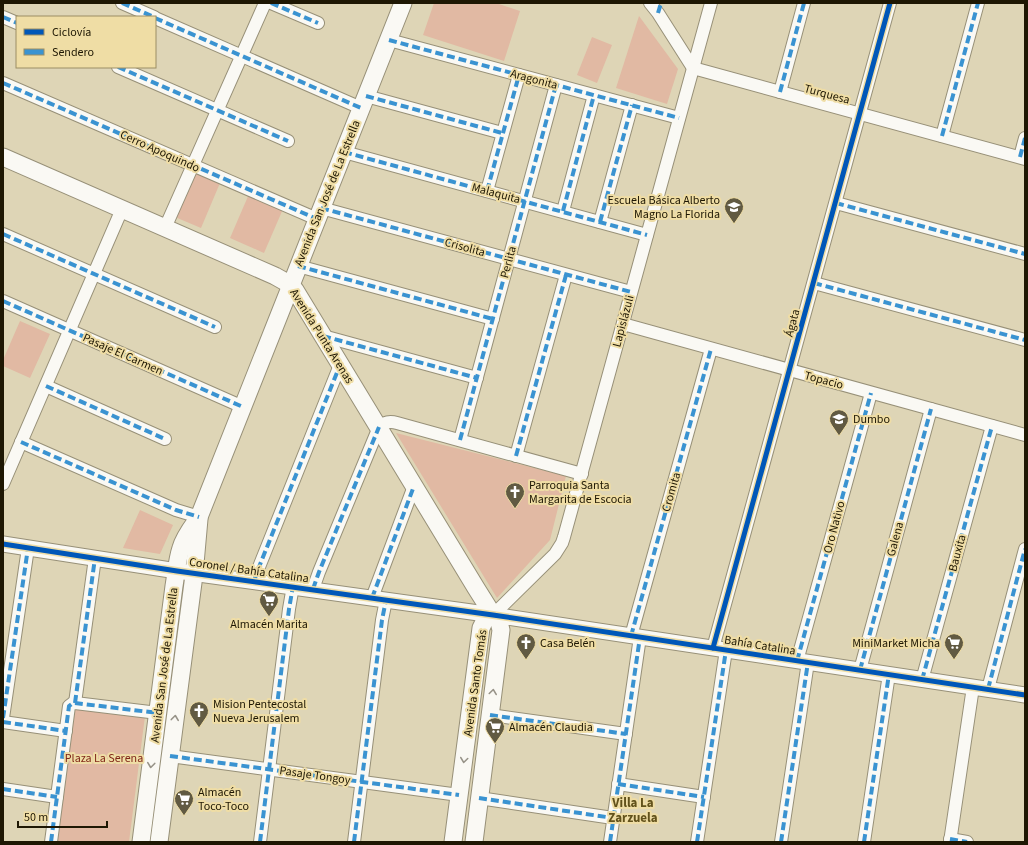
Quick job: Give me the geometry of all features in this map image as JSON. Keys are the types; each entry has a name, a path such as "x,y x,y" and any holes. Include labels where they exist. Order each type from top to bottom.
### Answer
{"main road":[{"name":"Avenida San José de La Estrella","path":"159,842 170,756 185,571 178,557 188,532 199,517 403,3"},
{"name":"Avenida Punta Arenas","path":"3,157 271,274 291,285 493,615"},
{"name":"Avenida San José de La Estrella","path":"141,842 158,713 185,571"},
{"name":"Avenida Santo Tomás","path":"453,842 481,628 485,620 493,615 499,622 501,630 474,842"}],"street":[{"path":"122,3 152,16"},
{"path":"165,228 264,3"},
{"path":"272,3 318,23"},
{"path":"650,3 660,8 693,68"},
{"name":"Lapislázuli","path":"493,615 550,560 559,548 564,537 711,3"},
{"path":"780,92 804,3"},
{"name":"Ágata","path":"697,842 704,797 720,649 790,370 890,3"},
{"path":"942,136 978,3"},
{"path":"3,17 16,23"},
{"path":"156,18 241,55 364,102 502,134"},
{"name":"Aragonita","path":"389,40 679,118"},
{"path":"120,68 288,141"},
{"name":"Turquesa","path":"693,68 1022,158"},
{"path":"487,191 518,74"},
{"name":"Cerro Apoquindo","path":"3,82 193,165 319,214"},
{"name":"Perlita","path":"460,440 556,85"},
{"path":"563,211 594,95"},
{"path":"600,222 632,105"},
{"path":"1022,158 1025,138"},
{"name":"Malaquita","path":"344,152 647,235"},
{"path":"836,203 1025,254"},
{"path":"3,484 122,209"},
{"name":"Crisolita","path":"319,214 509,259 631,292"},
{"path":"3,234 215,327"},
{"path":"298,266 493,319"},
{"path":"516,456 566,275"},
{"path":"814,283 1025,340"},
{"name":"Pasaje El Carmen","path":"3,301 243,406"},
{"name":"Topacio","path":"623,324 1025,435"},
{"path":"323,336 477,378"},
{"name":"Cromita","path":"610,842 626,734 636,636 711,349"},
{"path":"254,581 340,365"},
{"path":"46,386 165,439"},
{"name":"Oro Nativo","path":"781,842 803,661 871,392"},
{"name":"Galena","path":"860,670 931,409"},
{"path":"313,589 317,576 379,427 382,424 392,421 582,474"},
{"name":"Bauxita","path":"922,680 992,426"},
{"path":"21,442 176,510 199,517"},
{"path":"354,842 382,620 379,599 414,486"},
{"name":"Coronel / Bahía Catalina","path":"3,544 493,615"},
{"path":"3,718 28,548"},
{"path":"967,842 950,841 980,688 1025,549"},
{"path":"51,842 68,709 73,704 95,558"},
{"path":"260,842 293,586"},
{"name":"Bahía Catalina","path":"493,615 1025,695"},
{"path":"864,842 889,674"},
{"path":"73,704 158,713"},
{"path":"490,715 626,734"},
{"path":"3,722 66,731"},
{"name":"Pasaje Tongoy","path":"170,756 459,794"},
{"path":"618,784 704,797"},
{"path":"3,789 57,797"},
{"path":"479,798 613,818"}],"green space":[{"path":"434,3 496,3 520,11 504,61 423,35"},
{"path":"639,16 678,69 667,104 616,88"},
{"path":"592,37 612,45 597,83 577,75"},
{"path":"195,172 220,183 201,228 175,217"},
{"path":"249,194 283,209 264,253 230,238"},
{"path":"20,321 50,334 30,378 3,366 3,360"},
{"path":"396,433 566,476 550,540 497,598"},
{"path":"140,510 173,525 160,554 123,548"},
{"name":"Plaza La Serena","path":"77,709 145,716 129,842 57,842 74,712"}],"marked path":[{"path":"122,3 152,16"},
{"path":"271,3 318,23"},
{"path":"658,13 661,3"},
{"path":"780,92 804,3"},
{"path":"942,136 978,3"},
{"path":"3,17 16,23"},
{"path":"156,18 361,108"},
{"path":"389,40 679,118"},
{"path":"120,68 288,141"},
{"path":"487,191 519,75"},
{"path":"3,83 317,219"},
{"path":"460,440 556,85"},
{"path":"563,211 594,95"},
{"path":"366,96 502,133"},
{"path":"600,222 632,105"},
{"path":"1020,157 1025,138"},
{"path":"344,152 647,235"},
{"path":"836,203 1025,254"},
{"path":"321,208 631,292"},
{"path":"3,234 215,327"},
{"path":"298,266 493,319"},
{"path":"516,456 566,275"},
{"path":"814,283 1025,340"},
{"path":"3,301 243,407"},
{"path":"323,336 477,378"},
{"path":"631,636 711,349"},
{"path":"254,581 340,365"},
{"path":"46,386 165,439"},
{"path":"797,661 871,393"},
{"path":"860,670 931,409"},
{"path":"922,680 992,426"},
{"path":"313,589 379,427"},
{"path":"21,442 176,510 199,517"},
{"path":"372,598 414,486"},
{"path":"3,718 28,548"},
{"path":"988,689 1025,549"},
{"path":"75,703 95,558"},
{"path":"260,842 293,586"},
{"path":"354,842 382,620 386,600"},
{"path":"610,842 640,637"},
{"path":"697,842 726,650"},
{"path":"781,842 808,662"},
{"path":"864,842 889,674"},
{"path":"51,842 69,706 75,703 158,713"},
{"path":"490,715 626,734"},
{"path":"3,722 66,731"},
{"path":"170,756 459,795"},
{"path":"618,784 704,797"},
{"path":"3,789 57,797"},
{"path":"479,798 613,818"},
{"path":"950,839 967,842"}],"cycle path":[{"path":"713,648 890,3"},
{"path":"3,544 177,571 493,615 1025,695"}],"place":[{"name":"Escuela Básica Alberto Magno La Florida","path":"734,224"},
{"name":"Dumbo","path":"839,436"},
{"name":"Parroquia Santa Margarita de Escocia","path":"515,509"},
{"name":"Almacén Marita","path":"269,617"},
{"name":"Casa Belén","path":"526,660"},
{"name":"MiniMarket Micha","path":"954,660"},
{"name":"Mision Pentecostal Nueva Jerusalem","path":"199,728"},
{"name":"Almacén Claudia","path":"495,744"},
{"name":"Almacén Toco-Toco","path":"184,816"}],"district":[{"name":"Villa La Zarzuela","path":"633,810"}]}
